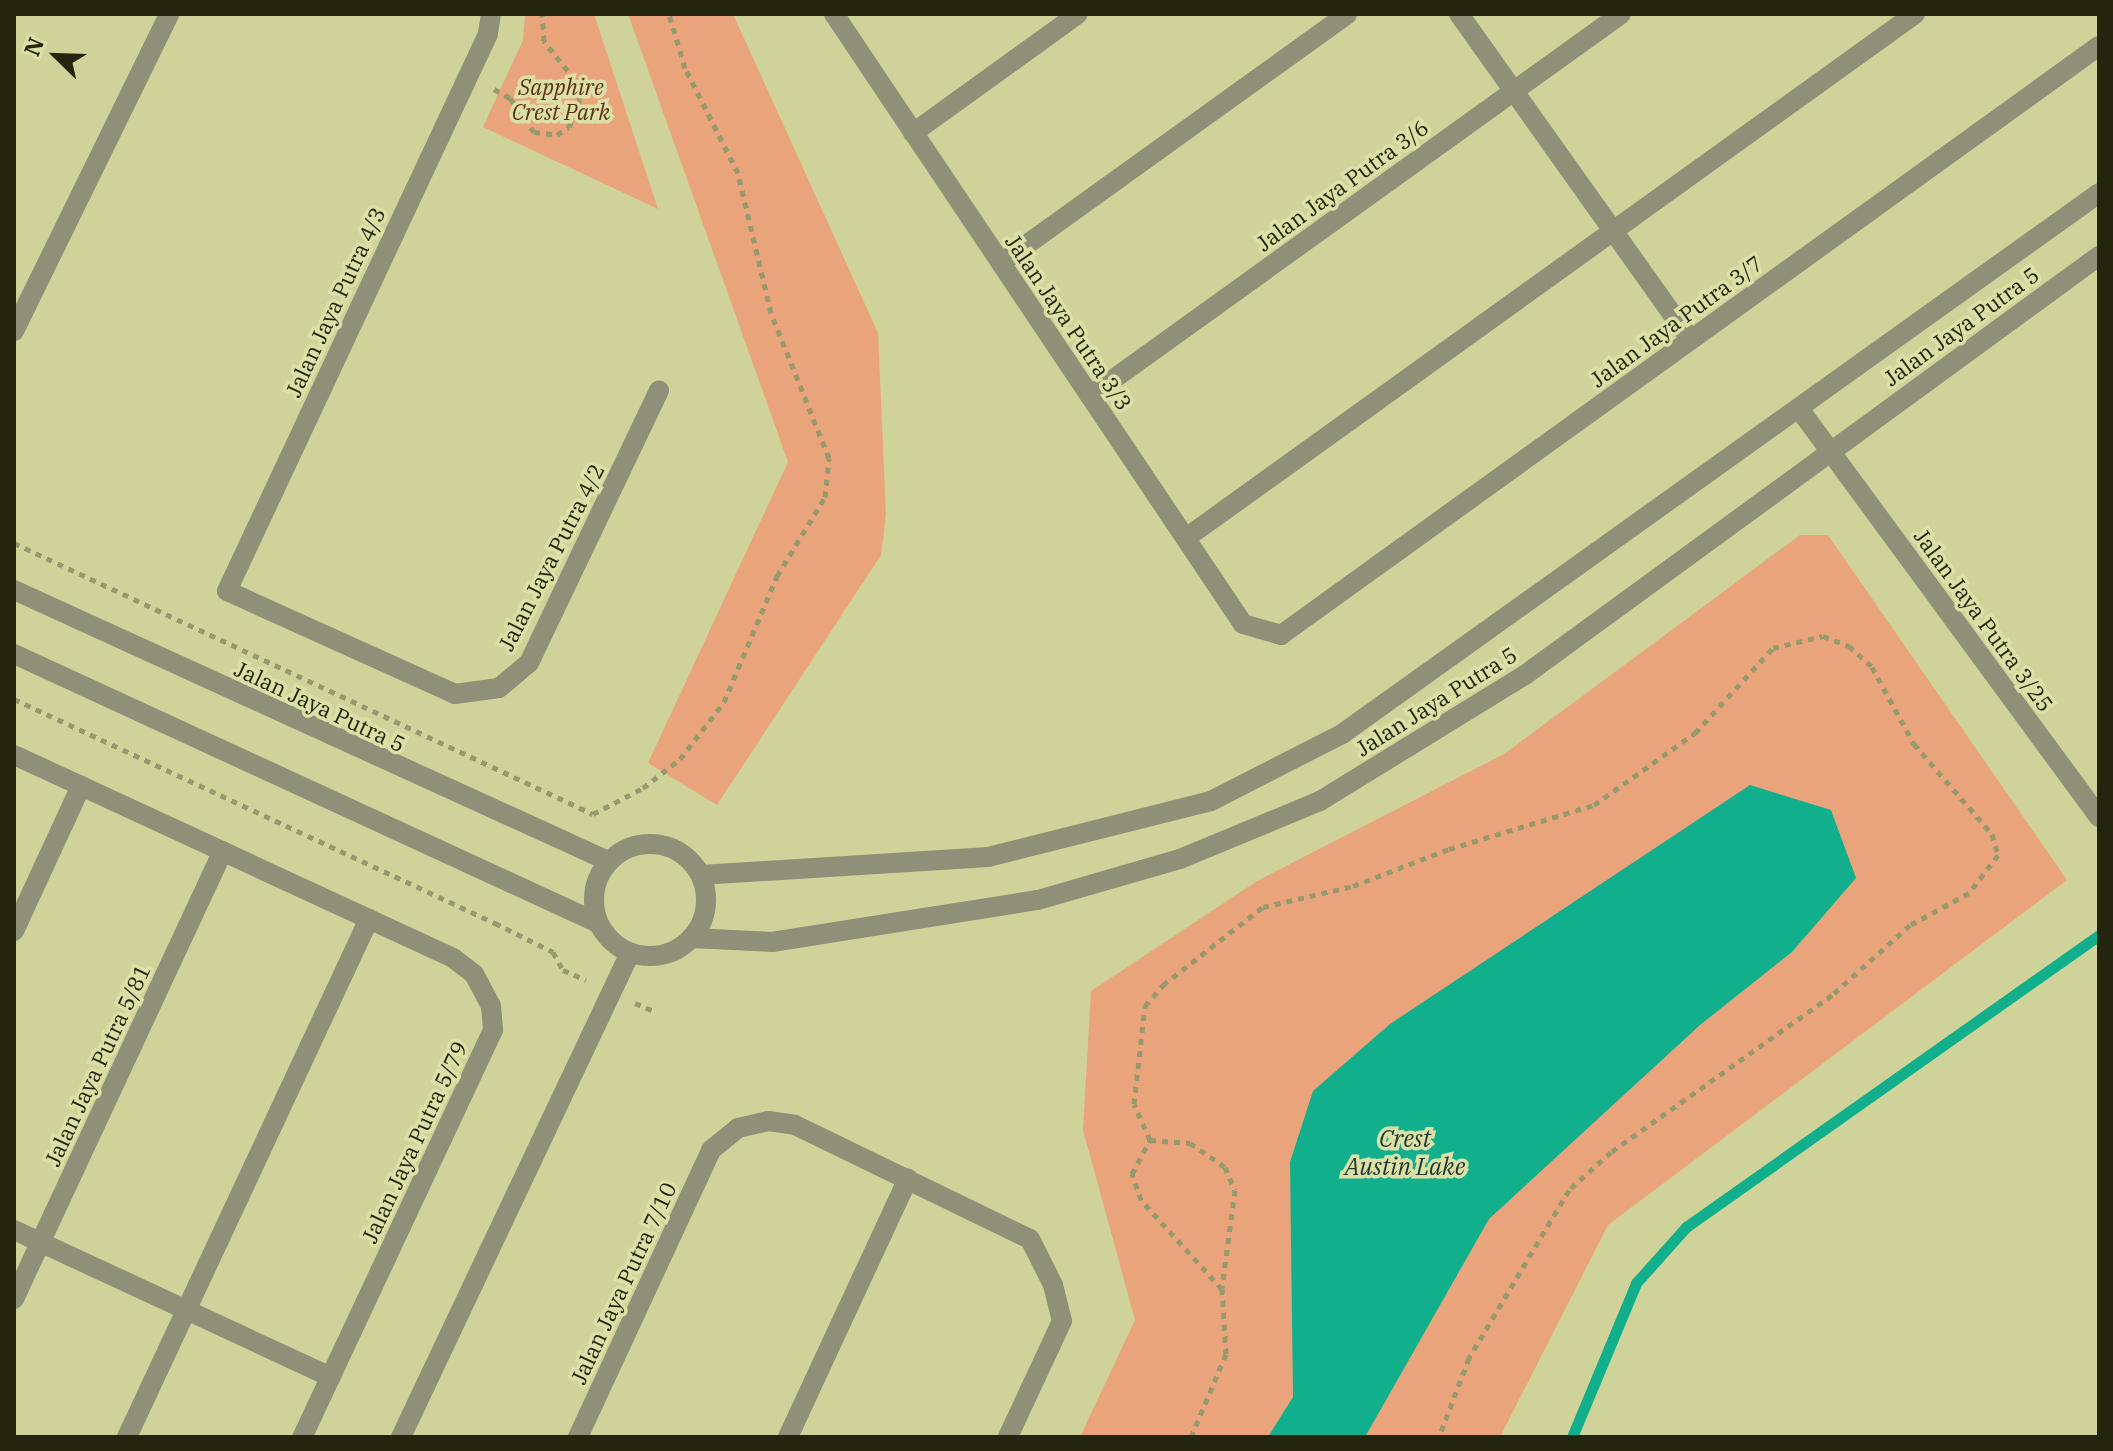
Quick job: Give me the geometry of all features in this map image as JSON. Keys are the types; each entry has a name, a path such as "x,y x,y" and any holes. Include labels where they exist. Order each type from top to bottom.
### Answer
{"street":[{"path":"14,331 169,14"},
{"name":"Jalan Jaya Putra 3/3","path":"834,14 1243,624 1281,635"},
{"path":"913,133 1078,14"},
{"path":"1001,263 1347,14"},
{"path":"1459,14 1690,339"},
{"name":"Jalan Jaya Putra 3/6","path":"1090,396 1621,14"},
{"path":"1186,538 1915,14"},
{"name":"Jalan Jaya Putra 4/3","path":"227,591 490,24"},
{"name":"Jalan Jaya Putra 3/7","path":"1281,635 2099,46"},
{"name":"Jalan Jaya Putra 5","path":"701,875 988,857 1211,801 1342,734 1800,410 2099,193"},
{"name":"Jalan Jaya Putra 5","path":"691,938 772,942 1038,900 1180,859 1320,801 1525,675 2099,256"},
{"name":"Jalan Jaya Putra 4/2","path":"227,591 455,694 499,688 529,663 659,390"},
{"name":"Jalan Jaya Putra 3/25","path":"1800,410 2099,817"},
{"name":"Jalan Jaya Putra 5","path":"14,590 608,861"},
{"path":"14,654 598,923"},
{"name":"Jalan Jaya Putra 5/79","path":"14,755 466,965 491,1006 493,1030 302,1437"},
{"path":"14,931 81,786"},
{"path":"647,843 678,852 701,875 706,897 703,919 691,938 663,954 630,953 611,942 598,923 593,902 596,880 608,861 647,843"},
{"name":"Jalan Jaya Putra 5/81","path":"14,1299 223,851"},
{"path":"127,1437 369,919"},
{"path":"401,1437 630,953"},
{"name":"Jalan Jaya Putra 7/10","path":"578,1437 711,1150 738,1128 768,1121 795,1125 908,1178"},
{"path":"788,1437 908,1178 1030,1239 1053,1285 1062,1321 1008,1437"},
{"path":"14,1230 330,1377"}],"path":[{"path":"467,77 510,98 534,132 557,135 569,127 580,100 575,80 544,41 542,14"},
{"path":"1150,1140 1134,1104 1145,1006 1163,985 1263,907 1353,886 1449,849 1594,805 1695,733 1773,648 1823,636 1849,646 1872,667 1914,744 1992,834 1998,855 1987,876 1969,893 1910,925 1832,995 1611,1152 1569,1190 1531,1262 1469,1358 1439,1437"},
{"path":"14,699 495,923 553,952 563,970 656,1012"},
{"path":"1150,1140 1190,1143 1225,1167 1235,1190 1222,1289 1226,1354 1191,1437"},
{"path":"1150,1140 1132,1174 1141,1200 1222,1289"}],"green space":[{"name":"Sapphire Crest Park","path":"525,14 594,14 658,209 483,127 523,40"},
{"path":"628,14 733,14 878,333 886,514 881,555 717,805 648,763 788,462"},
{"path":"1800,535 1828,535 2067,880 1608,1225 1500,1437 1080,1437 1135,1320 1083,1130 1091,991 1257,881 1504,754"}],"water":[{"name":"Crest Austin Lake","path":"1750,785 1831,810 1856,878 1792,952 1700,1025 1489,1219 1365,1437 1268,1437 1293,1397 1290,1162 1313,1091 1390,1024"}],"waterway":[{"path":"1572,1437 1636,1283 1686,1227 2099,935"}]}
